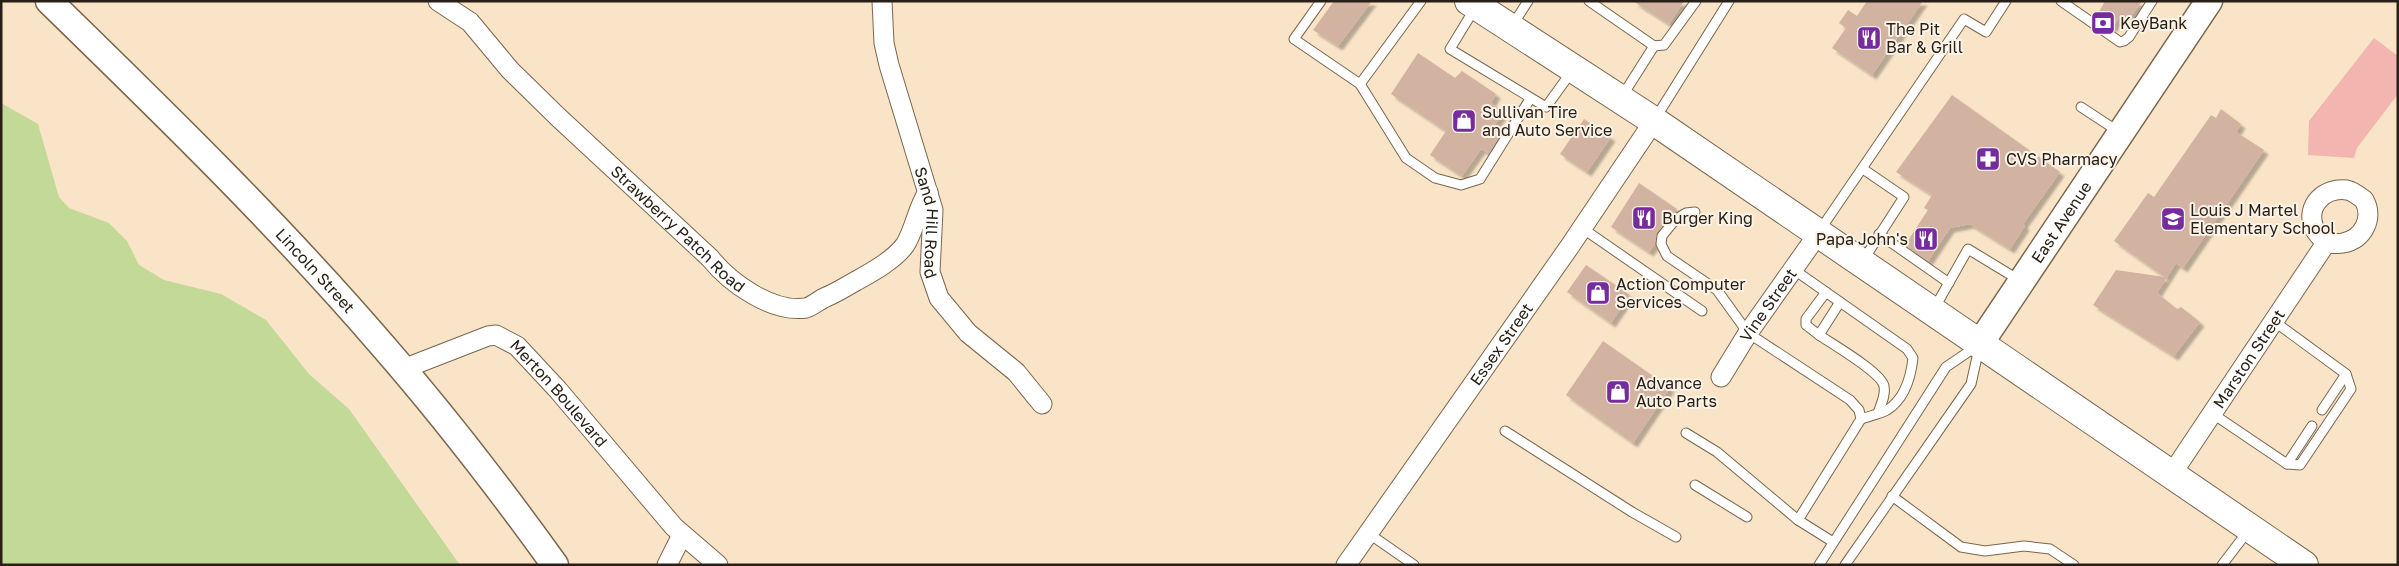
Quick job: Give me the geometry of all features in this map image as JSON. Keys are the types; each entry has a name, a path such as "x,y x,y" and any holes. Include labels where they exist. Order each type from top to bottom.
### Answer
{"highway":[{"path":"1475,3 1510,29 1654,121 2304,565"}],"main road":[{"name":"Lincoln Street","path":"49,1 257,208 402,369 526,525 555,565"},
{"name":"East Avenue","path":"1980,345 2210,1"}],"street":[{"name":"Strawberry Patch Road","path":"438,1 470,22 510,70 710,258 718,268 745,288 773,304 788,308 806,308 838,293 888,260 905,244 919,206 928,192"},
{"name":"Sand Hill Road","path":"882,1 884,43 889,65 928,192 933,216 930,272 939,298 968,333 1016,372 1042,404"},
{"name":"Essex Street","path":"1346,565 1582,228 1654,121"},
{"name":"Vine Street","path":"1721,377 1748,333 1818,234"},
{"name":"Marston Street","path":"2171,475 2326,243"},
{"name":"Merton Boulevard","path":"402,369 488,336 496,335 511,341 558,390 682,535 718,565"},
{"path":"667,565 682,535"}],"lane":[{"path":"1321,1 1294,39 1360,84 1406,158 1435,178 1461,186 1480,179 1530,99"},
{"path":"1360,84 1421,1"},
{"path":"1510,29 1528,1"},
{"path":"1589,1 1654,46 1664,45 1696,1"},
{"path":"1654,121 1729,1"},
{"path":"1818,234 1964,19 1986,32 2006,1"},
{"path":"2061,1 2120,42 2124,42 2129,37 2152,1"},
{"path":"1475,3 1450,49 1546,107 1573,70"},
{"path":"1620,100 1654,46"},
{"path":"2081,107 2122,133"},
{"path":"1861,263 1904,198 1863,169"},
{"path":"1695,212 1686,213 1675,220 1662,236 1661,244 1667,256 1717,290 1748,333 1850,400 1859,410 1861,419"},
{"path":"1582,228 1702,311"},
{"path":"1879,234 1949,283"},
{"path":"1932,312 1968,249 2022,282"},
{"path":"1793,269 1906,349 1912,358 1910,377 1902,393 1888,410 1861,419 1798,520"},
{"path":"1826,292 1806,319 1806,325 1873,372 1884,383 1885,393 1878,413"},
{"path":"1819,335 1840,302"},
{"path":"2213,414 2287,464 2300,465 2351,389 2346,374 2275,322"},
{"path":"1845,565 1971,384 1980,345"},
{"path":"1819,565 1946,367 1980,345"},
{"path":"2322,410 2346,374"},
{"path":"2287,464 2312,426"},
{"path":"1505,431 1632,512 1676,537"},
{"path":"1686,432 1717,452 1798,520 1833,542"},
{"path":"1695,485 1747,517"},
{"path":"1892,496 1961,547 1985,551 2024,546 2050,549 2074,565"},
{"path":"2222,565 2250,528"},
{"path":"1368,533 1414,565"}],"shaded area":[{"path":"2374,38 2398,56 2398,94 2357,148 2354,158 2308,155 2309,121"},
{"path":"1,103 38,124 59,197 69,208 109,223 127,241 139,265 164,280 221,294 266,320 309,374 349,409 460,565 1,565"}],"building":[{"path":"1334,1 1372,1 1338,46 1313,30"},
{"path":"1633,1 1684,1 1669,24"},
{"name":"The Pit Bar & Grill","path":"1867,1 1923,1 1872,75 1832,48 1846,28 1839,23 1848,10 1857,16"},
{"name":"KeyBank","path":"2105,1 2142,1 2130,18 2122,13 2112,28 2096,17"},
{"name":"Sullivan Tire and Auto Service","path":"1418,53 1455,78 1462,71 1496,94 1491,103 1504,112 1491,130 1499,136 1489,154 1481,149 1462,176 1430,155 1446,131 1391,94"},
{"path":"1952,95 2060,172 2023,224 2025,226 2010,249 1970,224 1950,228 1928,261 1905,245 1928,210 1924,208 1932,195 1896,172"},
{"name":"Louis J Martel Elementary School","path":"2221,109 2241,124 2236,132 2264,150 2183,268 2176,263 2157,293 2177,309 2181,307 2200,322 2174,356 2093,305 2116,270 2165,277 2114,241 2148,193 2154,197 2211,115 2216,118"},
{"path":"1584,119 1611,137 1587,172 1560,154"},
{"name":"Burger King","path":"1639,183 1677,209 1657,232 1655,244 1649,252 1611,227"},
{"name":"Action Computer Services","path":"1586,265 1630,295 1611,323 1567,292"},
{"name":"Advance Auto Parts","path":"1603,341 1670,388 1633,443 1566,395"}],"place":[{"name":"KeyBank","path":"2103,23"},
{"name":"The Pit Bar & Grill","path":"1869,38"},
{"name":"Sullivan Tire and Auto Service","path":"1464,121"},
{"name":"CVS Pharmacy","path":"1988,159"},
{"name":"Burger King","path":"1644,218"},
{"name":"Louis J Martel Elementary School","path":"2173,219"},
{"name":"Papa John's","path":"1926,239"},
{"name":"Action Computer Services","path":"1598,293"},
{"name":"Advance Auto Parts","path":"1618,392"}]}
